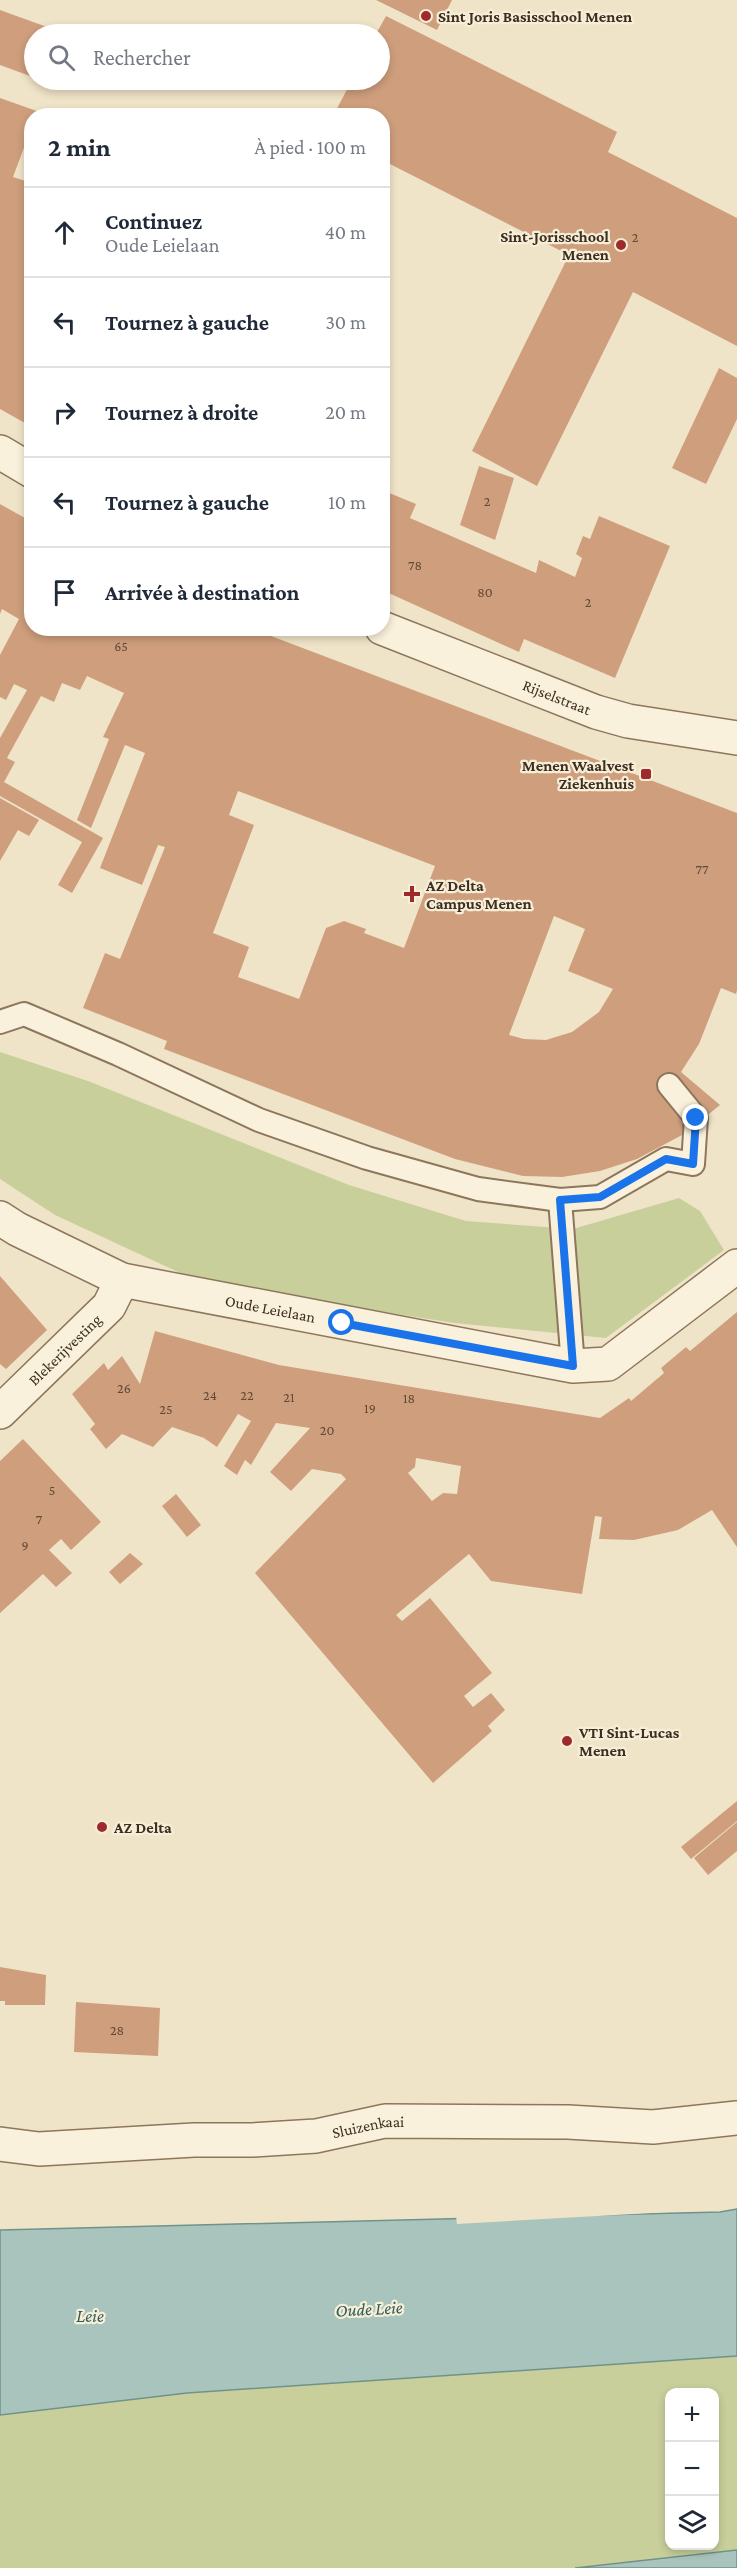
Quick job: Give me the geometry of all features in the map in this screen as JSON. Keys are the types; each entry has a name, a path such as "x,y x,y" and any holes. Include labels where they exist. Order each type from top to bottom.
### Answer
{"street":[{"path":"0,452 24,466"},
{"name":"Rijselstraat","path":"390,631 596,712 628,721 737,738"},
{"name":"Oude Leielaan","path":"0,1218 17,1229 122,1280 573,1366 608,1364 737,1266"},
{"name":"Blekerijvesting","path":"0,1412 109,1306 122,1280"},
{"name":"Sluizenkaai","path":"0,2144 39,2149 194,2140 252,2140 316,2136 385,2121 568,2122 653,2127 737,2118"}],"lane":[{"path":"0,1022 24,1014 118,1054 259,1120 367,1158 478,1189 560,1200 600,1197 666,1159 693,1164 696,1118 669,1085"},
{"path":"560,1200 573,1366"}],"green space":[{"path":"0,1052 88,1081 349,1185 466,1221 573,1229 679,1198 700,1211 724,1250 606,1338 454,1323 277,1295 191,1278 55,1215 0,1179"},
{"path":"737,2356 737,2550 575,2568 0,2568 0,2415 187,2393"}],"water":[{"name":"Leie","path":"737,2209 737,2356 187,2393 0,2415 0,2230 720,2212"},
{"path":"737,2550 737,2568 575,2568"}],"pier":[{"path":"705,2210 457,2224 456,2216"}],"building":[{"name":"Sint Joris Basisschool Menen","path":"376,0 452,0 437,30"},
{"path":"0,10 39,24 24,24 24,74 0,65"},
{"path":"386,16 617,132 608,152 737,218 737,346 633,292 537,486 472,451 569,255 390,164 390,108 337,108 347,90 390,90 390,24 382,24"},
{"path":"0,98 28,108 24,108 24,148 13,177 24,180 24,422 0,409"},
{"path":"719,368 737,378 737,419 706,484 672,468"},
{"path":"479,466 514,478 495,540 460,525"},
{"path":"390,493 416,504 410,518 536,573 539,560 575,577 582,558 576,554 583,536 590,539 599,516 670,546 615,678 524,639 519,652 390,594"},
{"name":"AZ Delta Campus Menen","path":"0,504 24,518 24,636 271,636 737,813 737,990 736,994 721,988 699,1044 681,1072 720,1105 684,1134 637,1159 600,1171 562,1177 523,1176 455,1159 164,1049 167,1041 83,1008 105,953 120,959 165,847 158,845 142,885 100,868 145,753 125,745 91,828 77,820 109,739 103,737 124,693 87,676 80,690 62,683 54,702 41,696 7,758 15,762 4,782 103,838 72,893 58,885 82,842 0,796 0,738 27,690 14,684 6,700 0,697 0,655 19,619 2,609 0,614","holes":["238,791 435,866 404,948 364,933 366,929 344,921 326,928 299,999 238,977 249,947 213,933 254,825 229,815","554,916 585,929 568,971 613,989 599,1012 572,1032 546,1040 524,1039 509,1035"]},
{"path":"0,798 39,820 29,836 18,830 0,861"},
{"path":"0,1276 47,1330 6,1369 0,1364"},
{"path":"737,1312 737,1547 712,1510 678,1530 634,1540 599,1539 602,1517 595,1516 582,1594 491,1581 469,1554 396,1615 402,1621 430,1598 492,1673 464,1696 473,1707 491,1693 505,1710 488,1726 492,1731 433,1783 255,1573 346,1479 341,1474 312,1469 291,1491 270,1472 310,1428 276,1423 251,1465 245,1460 237,1475 224,1466 251,1421 238,1414 217,1447 204,1438 172,1427 153,1447 122,1434 106,1449 90,1429 95,1424 72,1394 104,1363 108,1370 122,1356 140,1384 155,1331 279,1365 600,1418 629,1398 631,1401 664,1373 661,1368 686,1347 690,1351","holes":["416,1458 461,1466 457,1494 443,1493 432,1501 408,1473 415,1467"]},
{"path":"23,1439 101,1522 71,1550 61,1539 49,1550 72,1573 56,1587 43,1574 0,1613 0,1461"},
{"path":"176,1494 201,1525 187,1537 162,1506"},
{"path":"130,1553 143,1564 120,1584 109,1572"},
{"path":"737,1801 737,1821 691,1859 681,1847"},
{"path":"737,1822 737,1851 708,1875 694,1858"},
{"path":"0,1967 46,1975 45,2005 5,2005 5,2001 0,2001"},
{"path":"76,2002 160,2008 158,2056 74,2052"}],"place":[{"name":"Sint Joris Basisschool Menen","path":"426,16"},
{"name":"Sint-Jorisschool Menen","path":"621,245"},
{"name":"Menen Waalvest Ziekenhuis","path":"646,774"},
{"name":"AZ Delta Campus Menen","path":"412,894"},
{"name":"VTI Sint-Lucas Menen","path":"567,1741"},
{"name":"AZ Delta","path":"102,1827"}],"route":[{"path":"342,1323 573,1366 560,1200 600,1197 666,1159 693,1164 696,1118"}],"water label":[{"name":"Oude Leie","path":"369,2309"}]}
